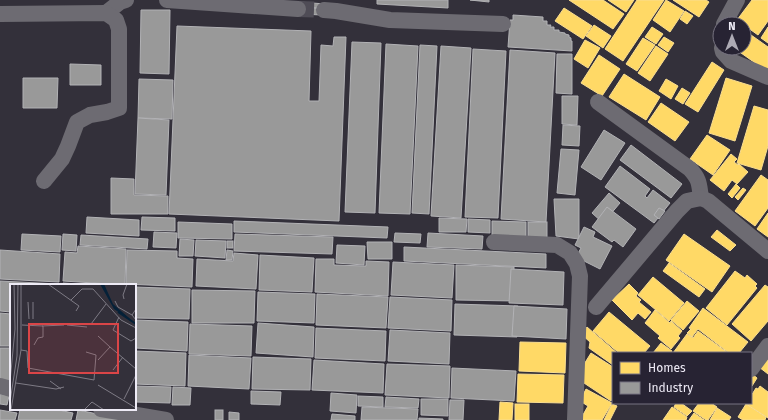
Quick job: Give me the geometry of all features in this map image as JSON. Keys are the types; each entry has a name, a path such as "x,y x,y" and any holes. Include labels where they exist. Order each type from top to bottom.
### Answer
{"street":[{"path":"106,13 120,2 126,0"},
{"path":"167,0 298,9"},
{"path":"728,16 737,0"},
{"path":"324,10 390,20 503,24"},
{"path":"0,14 106,13 116,20 119,29 119,108 90,115 77,122 62,159 44,181"},
{"path":"727,56 731,61 768,78"},
{"path":"598,102 690,169 697,176 701,198"},
{"path":"596,307 687,201 701,198 708,200 768,251"},
{"path":"494,242 557,245 570,252 577,264 580,276 575,420"},
{"path":"752,368 768,346"},
{"path":"0,386 10,389"},
{"path":"107,410 166,420"}],"building: Homes":[{"path":"569,0 603,0 624,14 613,29"},
{"path":"608,0 634,0 626,12"},
{"path":"637,0 664,0 623,61 605,49"},
{"path":"666,0 684,11 670,32 653,20"},
{"path":"673,0 706,0 709,2 699,17"},
{"path":"752,0 768,0 768,21 758,35 752,31 752,16 740,16"},
{"path":"564,8 592,26 583,39 555,21"},
{"path":"685,11 693,16 687,24 680,19"},
{"path":"594,25 611,36 603,48 586,36"},
{"path":"652,27 663,34 656,44 645,37"},
{"path":"768,27 768,43 761,38"},
{"path":"752,36 768,47 768,72 745,56 752,56"},
{"path":"664,37 674,43 668,52 658,45"},
{"path":"643,38 655,45 637,71 626,64"},
{"path":"585,40 600,48 588,68 574,59"},
{"path":"656,46 668,54 650,81 638,73"},
{"path":"599,55 620,69 602,96 581,83"},
{"path":"712,62 724,70 698,112 685,104"},
{"path":"624,74 660,97 646,120 609,97"},
{"path":"726,78 752,86 735,141 709,133"},
{"path":"666,79 678,86 671,99 659,91"},
{"path":"682,88 690,93 683,104 675,99"},
{"path":"661,103 689,122 675,141 648,122"},
{"path":"754,106 768,110 768,146 761,170 737,163"},
{"path":"707,135 730,150 713,175 690,159"},
{"path":"731,154 737,159 734,162 738,165 739,164 748,172 737,184 732,180 724,191 710,180"},
{"path":"761,175 768,180 768,208 755,226 735,211"},
{"path":"736,184 740,188 732,198 728,194"},
{"path":"743,188 746,190 738,200 735,197"},
{"path":"768,213 768,237 757,229"},
{"path":"717,230 736,245 730,251 711,237"},
{"path":"684,234 730,266 712,292 666,260"},
{"path":"669,263 705,289 699,297 663,271"},
{"path":"735,271 745,278 747,275 757,284 755,286 757,288 727,325 706,308"},
{"path":"653,277 684,303 669,321 638,295"},
{"path":"629,284 638,293 636,296 641,300 639,302 651,312 645,319 638,313 632,320 612,300"},
{"path":"765,285 768,287 768,321 751,341 732,324"},
{"path":"687,301 699,311 683,330 671,320"},
{"path":"703,308 748,342 740,352 728,352 698,329 692,337 687,333 691,329 689,328"},
{"path":"655,310 682,331 678,336 680,338 671,349 658,338 660,336 645,323"},
{"path":"609,312 650,346 645,352 618,352 593,331"},
{"path":"587,327 616,352 612,352 612,364 589,348 590,342 581,334"},
{"path":"698,331 727,352 674,352 687,334 693,338"},
{"path":"520,342 566,343 565,373 519,371"},
{"path":"661,343 672,351 672,352 654,352"},
{"path":"591,353 612,366 611,401 584,383 578,374"},
{"path":"768,354 768,374 759,367"},
{"path":"518,374 564,375 563,403 517,402"},
{"path":"752,374 757,378 752,386"},
{"path":"760,386 768,392 768,418 746,404 752,404 752,394 756,388 758,389"},
{"path":"586,389 612,403 602,420 580,420 588,406 580,401"},
{"path":"500,402 513,403 512,420 499,420"},
{"path":"515,404 529,404 529,420 515,420"},
{"path":"612,404 617,406 610,420 604,420"},
{"path":"676,404 682,404 692,411 687,416 674,407"},
{"path":"698,404 712,404 717,407 708,420 693,411"},
{"path":"746,404 766,417 765,420 743,420 738,417"},
{"path":"672,407 687,417 686,420 663,420"},
{"path":"717,408 731,417 729,420 710,420"},
{"path":"694,413 704,420 689,420"}],"building: Industry":[{"path":"377,0 448,0 448,8 377,4"},
{"path":"470,0 489,0 489,2"},
{"path":"300,2 325,4 324,8 300,7"},
{"path":"298,7 324,9 323,15 298,14"},
{"path":"141,10 170,10 169,74 140,73"},
{"path":"513,15 543,17 543,21 547,21 547,25 554,27 554,30 559,30 559,32 569,35 572,41 572,51 508,47 510,20 513,20"},
{"path":"177,26 311,31 309,101 319,101 321,45 333,46 334,37 346,37 339,221 169,214"},
{"path":"352,42 381,43 375,213 345,212"},
{"path":"386,44 418,46 410,214 379,213"},
{"path":"420,45 437,46 429,214 412,213"},
{"path":"441,46 471,48 461,218 431,216"},
{"path":"473,49 506,51 498,218 465,217"},
{"path":"510,50 555,53 546,222 501,219"},
{"path":"557,54 572,54 572,94 556,93"},
{"path":"70,64 101,65 101,85 70,85"},
{"path":"23,78 58,78 57,108 23,108"},
{"path":"139,79 173,80 172,119 138,118"},
{"path":"562,96 578,96 577,125 562,124"},
{"path":"138,118 169,120 166,195 135,194"},
{"path":"563,125 580,126 579,146 562,145"},
{"path":"604,130 625,143 601,180 581,167"},
{"path":"631,145 682,184 671,198 620,160"},
{"path":"561,149 579,150 575,195 557,193"},
{"path":"620,166 650,189 645,196 647,198 653,190 670,203 654,223 605,187"},
{"path":"111,178 134,179 134,195 168,196 168,214 111,214"},
{"path":"609,193 620,203 603,223 592,213"},
{"path":"554,199 579,199 579,239 556,236"},
{"path":"607,207 636,229 623,247 614,240 612,242 592,227"},
{"path":"659,208 665,211 659,219 654,215"},
{"path":"87,217 139,220 139,236 86,233"},
{"path":"142,217 175,218 175,231 141,230"},
{"path":"439,218 467,219 466,232 439,232"},
{"path":"468,219 490,220 490,233 468,232"},
{"path":"234,221 388,227 387,238 234,232"},
{"path":"492,221 526,222 526,237 492,236"},
{"path":"178,222 232,224 232,239 178,238"},
{"path":"528,222 547,222 547,239 528,239"},
{"path":"584,227 595,232 593,237 612,246 600,269 576,257 581,248 575,245"},
{"path":"154,232 177,233 176,248 153,247"},
{"path":"395,233 421,234 420,243 394,242"},
{"path":"428,233 483,236 482,249 427,247"},
{"path":"22,234 61,236 60,252 21,250"},
{"path":"63,234 77,235 76,251 62,250"},
{"path":"235,234 333,237 332,254 234,251"},
{"path":"81,235 148,239 147,249 80,245"},
{"path":"180,239 194,240 193,256 179,256"},
{"path":"196,240 226,241 225,258 195,256"},
{"path":"227,241 233,241 233,248 227,248"},
{"path":"367,242 392,242 392,259 368,259"},
{"path":"337,245 365,246 364,265 336,263"},
{"path":"78,246 126,249 125,284 63,281 65,252 77,253"},
{"path":"404,247 546,254 546,268 404,261"},
{"path":"0,250 60,254 59,282 0,279"},
{"path":"127,250 177,251 177,258 193,259 192,287 126,284"},
{"path":"227,250 233,251 232,260 226,260"},
{"path":"234,253 258,255 256,289 196,286 197,259 233,261"},
{"path":"260,255 314,258 312,292 259,290"},
{"path":"316,259 334,259 334,265 366,266 366,261 389,262 388,296 315,292"},
{"path":"393,262 454,265 452,298 391,295"},
{"path":"456,265 514,267 514,301 456,300"},
{"path":"511,269 564,272 563,305 509,303"},
{"path":"0,281 58,284 10,284 10,312 0,311"},
{"path":"136,287 190,289 189,319 136,318"},
{"path":"192,290 255,291 254,323 192,323"},
{"path":"258,292 315,294 314,323 257,321"},
{"path":"317,294 388,297 386,328 316,325"},
{"path":"390,297 452,300 451,331 388,328"},
{"path":"455,304 518,306 517,337 454,335"},
{"path":"514,306 567,309 566,339 512,336"},
{"path":"0,313 10,314 10,346 0,346"},
{"path":"136,320 188,322 187,351 136,348"},
{"path":"258,323 314,327 313,357 256,353"},
{"path":"190,324 252,326 251,356 189,354"},
{"path":"316,328 386,331 385,361 315,358"},
{"path":"390,330 450,333 449,364 388,361"},
{"path":"0,348 10,348 10,381 0,380"},
{"path":"136,351 186,353 185,386 136,384"},
{"path":"189,355 251,358 249,389 188,386"},
{"path":"253,357 311,359 310,390 252,389"},
{"path":"314,360 384,364 383,393 312,390"},
{"path":"387,364 450,366 449,398 385,395"},
{"path":"452,368 516,371 514,401 451,398"},
{"path":"136,386 171,387 170,403 136,402"},
{"path":"173,387 191,388 190,405 172,405"},
{"path":"251,391 281,392 280,405 251,404"},
{"path":"331,393 357,395 356,413 330,411"},
{"path":"0,394 9,396 7,405 0,404"},
{"path":"358,396 383,397 383,407 358,406"},
{"path":"386,397 419,399 418,408 385,407"},
{"path":"421,399 448,399 448,416 421,415"},
{"path":"450,400 464,400 463,420 449,420"},
{"path":"362,407 418,409 417,420 361,420"},
{"path":"0,410 17,413 15,420 0,420"},
{"path":"20,410 59,410 73,413 71,420 18,420"},
{"path":"78,410 127,420 76,420"},
{"path":"215,410 223,410 223,420 215,420"},
{"path":"229,412 239,413 239,420 229,420"},
{"path":"332,414 355,416 355,420 331,420"},
{"path":"419,418 443,419 443,420 419,420"}],"tunnel":[{"path":"298,9 324,10"}]}
